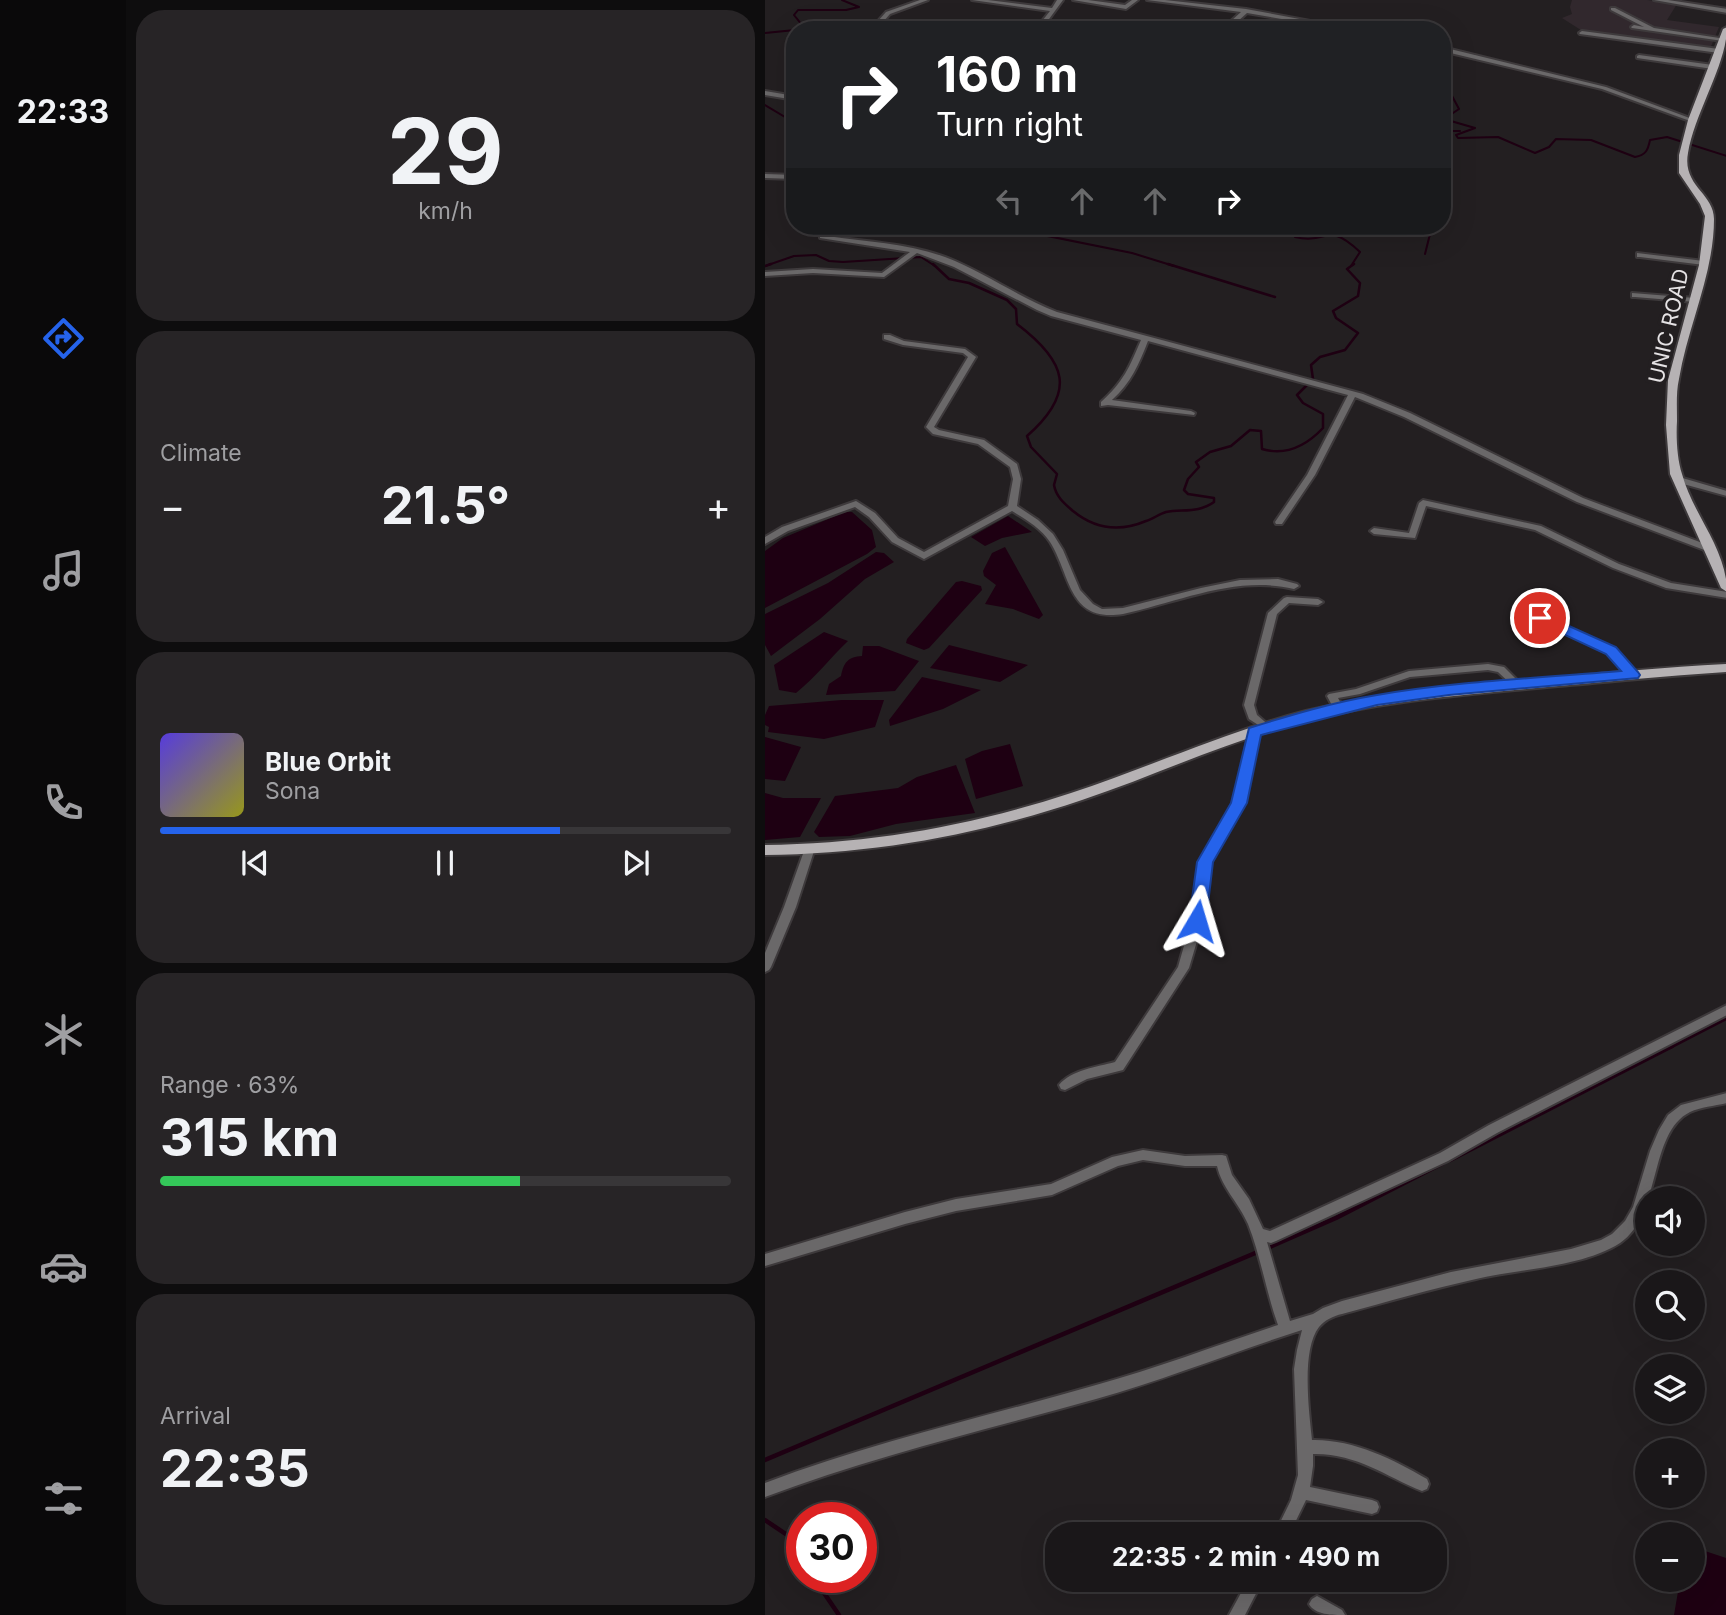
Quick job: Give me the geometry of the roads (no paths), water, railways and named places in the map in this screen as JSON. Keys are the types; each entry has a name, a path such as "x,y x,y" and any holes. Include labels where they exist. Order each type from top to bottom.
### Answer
{"main road":[{"path":"1692,120 1726,29"},
{"name":"UNIC ROAD","path":"1692,120 1683,155 1683,173 1711,216 1704,262 1673,380 1671,425 1679,480 1726,588"},
{"path":"765,850 809,851 907,842 970,828 1075,797 1260,729 1377,700 1449,690 1726,668"}],"street":[{"path":"880,21 887,13 925,0"},
{"path":"975,0 1054,10"},
{"path":"1046,21 1060,0"},
{"path":"1076,0 1126,7 1135,0"},
{"path":"1150,0 1304,21"},
{"path":"1657,0 1726,11"},
{"path":"1613,9 1643,19 1654,29"},
{"path":"1234,21 1246,11"},
{"path":"1634,27 1723,39"},
{"path":"1582,33 1719,51"},
{"path":"1451,51 1604,88 1692,120"},
{"path":"1639,57 1713,67"},
{"path":"765,93 786,96"},
{"path":"765,176 786,177"},
{"path":"824,235 822,237 914,252 956,265 1037,308 1353,394 1407,415 1580,500 1710,549"},
{"path":"765,274 813,271 884,275 914,252"},
{"path":"1640,254 1704,262"},
{"path":"1635,295 1695,300"},
{"path":"887,337 903,343 965,351 971,357 931,427 936,432 981,442 1014,466 1017,479 1012,507"},
{"path":"1145,339 1138,363 1128,382 1104,404 1191,413"},
{"path":"1279,522 1311,475 1353,394"},
{"path":"1679,480 1726,494"},
{"path":"1374,531 1412,536 1423,503 1538,528 1616,566 1669,586 1726,595"},
{"path":"765,541 785,529 856,504 872,515 895,540 924,556 1012,507"},
{"path":"1012,507 1048,533 1071,582 1098,611 1120,612 1256,582 1278,581 1294,586"},
{"path":"1065,1085 1084,1075 1119,1066 1183,968 1197,921 1205,862 1239,803 1260,729 1249,705 1273,613 1287,600 1318,602"},
{"path":"1540,618 1611,651 1633,675"},
{"path":"1339,709 1332,696 1409,674 1488,667 1501,669 1517,685"},
{"path":"765,967 809,851"},
{"path":"1259,1236 1271,1237 1376,1191 1726,1009"},
{"path":"767,1490 811,1472 1001,1416 1109,1388 1318,1319 1338,1309 1435,1282 1589,1249 1618,1238 1640,1204 1669,1122 1685,1110 1726,1098"},
{"path":"765,1260 918,1214 1052,1189 1116,1161 1143,1155 1185,1161 1222,1160 1228,1183 1243,1201 1259,1236 1267,1260 1275,1303 1286,1328"},
{"path":"1288,1522 1297,1506 1306,1467 1301,1381 1309,1330 1318,1319"},
{"path":"1304,1447 1322,1445 1364,1457 1385,1467 1397,1469 1422,1484"},
{"path":"1301,1492 1372,1507"},
{"path":"1237,1615 1249,1592"},
{"path":"1317,1604 1337,1615"}],"waterway":[{"path":"799,21 794,15 798,10 846,10 859,7 842,0"},
{"path":"765,33 786,31"},
{"path":"1451,94 1459,109 1451,114"},
{"path":"765,105 786,118"},
{"path":"1451,121 1475,128 1456,135 1458,138 1498,137 1535,153 1549,147 1556,139 1591,140 1635,157 1646,152 1650,140 1667,137 1727,156"},
{"path":"1451,131 1460,131"},
{"path":"1043,235 1132,253 1174,266"},
{"path":"1296,235 1295,237 1306,239 1327,235"},
{"path":"1327,235 1333,235"},
{"path":"1333,235 1349,242 1360,252 1351,266"},
{"path":"1425,254 1430,235"},
{"path":"771,264 765,266 794,256 816,255 829,261 843,262 921,257 935,266"},
{"path":"933,264 949,279 969,283 1007,300 1016,309 1017,324 1047,351 1060,378 1059,391 1054,405 1027,436 1031,447 1057,474 1055,489 1067,506 1090,522 1108,527 1127,527 1166,512 1203,508 1214,502 1214,498 1188,494 1184,490 1188,479 1199,467 1196,462 1210,452 1231,446 1250,430 1261,431 1262,449 1279,451 1303,444 1323,428 1323,414 1303,403 1297,395 1313,379 1311,365 1320,357 1345,350 1358,333 1336,318 1333,311 1358,296 1360,283 1347,269 1354,264"},
{"path":"1168,264 1275,297"},
{"path":"1669,1048 1727,1018"},
{"path":"1450,1160 1672,1046"},
{"path":"1267,1248 1336,1218 1443,1163"},
{"path":"765,1460 1260,1251"},
{"path":"765,1520 786,1534"},
{"path":"824,1593 839,1615"}]}
